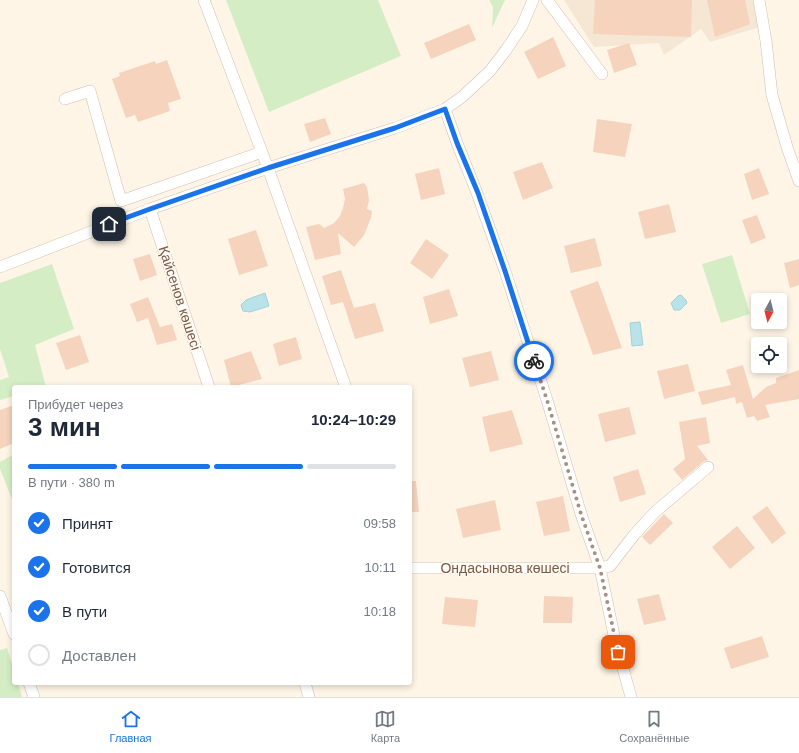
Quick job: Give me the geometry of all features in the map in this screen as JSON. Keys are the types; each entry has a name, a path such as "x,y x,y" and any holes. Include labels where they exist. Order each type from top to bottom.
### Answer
{"street":[{"path":"204,0 268,168 345,385"},
{"path":"0,267 150,209 268,168 395,128 445,109 462,97 490,71 522,26 534,0"},
{"path":"547,0 602,74"},
{"path":"759,0 766,41 772,96 799,181"},
{"path":"65,99 90,91 121,201 262,152"},
{"path":"445,109 457,143 478,193 547,400 581,514 600,568 615,640 631,697"},
{"name":"Қайсенов көшесі","path":"150,209 208,385"},
{"path":"600,568 610,566 634,535 655,512 708,467"},
{"name":"Ондасынова көшесі","path":"412,568 600,568"},
{"path":"0,596 12,627"},
{"path":"30,685 34,697"},
{"path":"306,685 309,697"}],"shaded area":[{"path":"564,0 755,0 760,27 710,42 701,29 664,55 659,43 594,47"}],"green space":[{"path":"226,0 378,0 401,56 269,112"},
{"path":"489,0 505,0 492,28 493,7"},
{"path":"732,255 750,314 721,323 702,264"},
{"path":"52,264 74,329 35,345 45,385 12,385 12,397 0,400 0,380 9,377 0,349 0,283"},
{"path":"12,455 12,499 0,469 0,462"},
{"path":"7,648 12,664 12,685 19,685 22,697 0,697 0,650"}],"water":[{"path":"265,293 269,306 250,312 243,311 241,305 246,300"},
{"path":"681,295 687,303 680,310 674,310 671,303"},
{"path":"640,322 643,345 632,346 630,323"}],"building":[{"path":"595,0 692,0 691,37 593,34"},
{"path":"707,0 745,0 750,24 715,37"},
{"path":"469,24 476,40 431,59 424,43"},
{"path":"553,37 566,66 538,79 524,52"},
{"path":"629,43 637,65 614,73 607,50"},
{"path":"167,60 181,99 168,103 170,111 138,122 135,115 126,118 112,79 120,76 119,73 155,61 156,64"},
{"path":"325,118 331,134 310,142 304,124"},
{"path":"597,119 632,124 625,157 593,152"},
{"path":"542,162 553,188 523,200 513,172"},
{"path":"439,168 445,194 421,200 415,174"},
{"path":"759,168 769,194 752,200 744,174"},
{"path":"364,183 367,187 369,200 367,209 372,211 371,218 364,235 354,247 338,233 341,254 315,260 306,227 319,224 324,228 334,223 340,216 343,208 345,199 343,189"},
{"path":"669,204 676,232 645,239 638,212"},
{"path":"757,215 766,238 751,244 742,220"},
{"path":"256,230 268,266 239,275 228,239"},
{"path":"595,238 602,266 571,273 564,246"},
{"path":"426,239 449,255 432,279 410,263"},
{"path":"150,254 157,275 140,281 133,259"},
{"path":"799,259 799,285 790,288 784,263"},
{"path":"341,270 354,308 375,303 384,331 355,339 343,302 331,305 322,276"},
{"path":"598,281 622,348 593,355 570,291"},
{"path":"449,289 458,316 430,324 423,297"},
{"path":"148,297 160,327 172,324 177,340 157,345 148,318 137,322 130,304"},
{"path":"80,335 89,362 66,370 56,343"},
{"path":"296,337 302,359 279,366 273,344"},
{"path":"251,351 262,379 239,385 230,385 224,360"},
{"path":"491,351 499,380 470,387 462,358"},
{"path":"688,364 695,391 664,399 657,371"},
{"path":"743,365 753,399 766,387 776,383 776,378 799,370 799,399 765,405 770,417 757,421 754,416 747,418 742,402 736,404 735,397 702,405 698,392 731,385 726,370"},
{"path":"12,406 12,444 0,449 0,410"},
{"path":"629,407 636,434 605,442 598,414"},
{"path":"512,410 523,444 490,452 482,417"},
{"path":"706,417 710,443 697,446 708,460 703,462 682,480 673,469 685,459 679,422"},
{"path":"638,469 646,494 620,502 613,477"},
{"path":"412,481 416,481 419,512 412,512"},
{"path":"563,496 570,531 544,536 536,502"},
{"path":"495,500 501,530 463,538 456,509"},
{"path":"767,506 786,533 772,544 752,517"},
{"path":"664,514 673,523 650,545 642,537"},
{"path":"737,526 755,548 730,569 712,547"},
{"path":"659,594 666,620 644,625 637,599"},
{"path":"544,596 573,597 572,623 543,623"},
{"path":"445,597 478,600 475,627 442,624"},
{"path":"762,636 769,657 731,669 724,648"}],"way so far":[{"path":"534,361 581,514 600,568 618,652"}],"route":[{"path":"109,224 268,168 395,128 445,109 457,143 478,193 534,361"}]}
